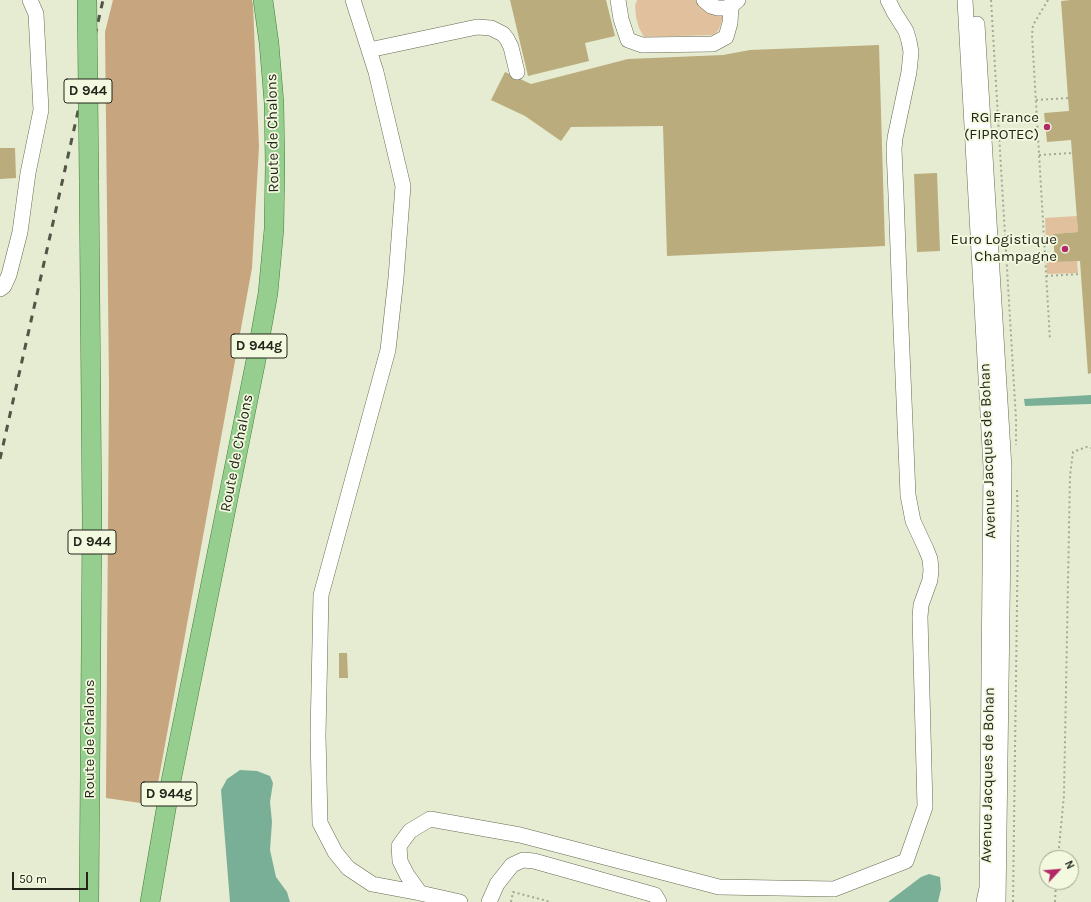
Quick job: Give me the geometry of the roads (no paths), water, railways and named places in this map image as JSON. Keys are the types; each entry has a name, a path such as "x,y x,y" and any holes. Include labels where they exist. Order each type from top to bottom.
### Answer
{"main road":[{"name":"Route de Chalons","path":"86,0 92,520 89,902"},
{"name":"Route de Chalons","path":"150,902 170,786 256,360 268,292 274,229 275,157 274,102 269,43 263,0"}],"street":[{"path":"0,289 4,286 9,275 20,232 28,173 41,110 36,14 30,0"},
{"path":"353,0 376,72 403,186 396,278 388,350 321,595 318,735 320,823 335,852 348,868 372,884 460,902"},
{"path":"618,0 621,19 628,40 642,45 713,44 726,37 735,3"},
{"path":"704,0 711,6 718,8 725,8 735,3"},
{"path":"420,893 407,876 400,861 399,846 410,831 430,819 520,835 719,887 834,889 906,861 925,807 920,617 922,605 930,580 931,570 930,559 913,521 908,495 900,328 897,202 894,149 909,72 911,52 906,31 888,0"},
{"name":"Avenue Jacques de Bohan","path":"965,0 991,467 987,888 984,902"},
{"name":"Avenue Jacques de Bohan","path":"975,0 1004,468 998,902"},
{"path":"369,50 477,27 491,28 503,34 507,39 511,47 517,72"},
{"path":"489,902 497,884 512,865 523,860 534,861 655,895 659,902"}],"railway":[{"path":"0,459 103,0"}],"place":[{"name":"RG France (FIPROTEC)","path":"1047,127"},
{"name":"Euro Logistique Champagne","path":"1065,249"}]}
